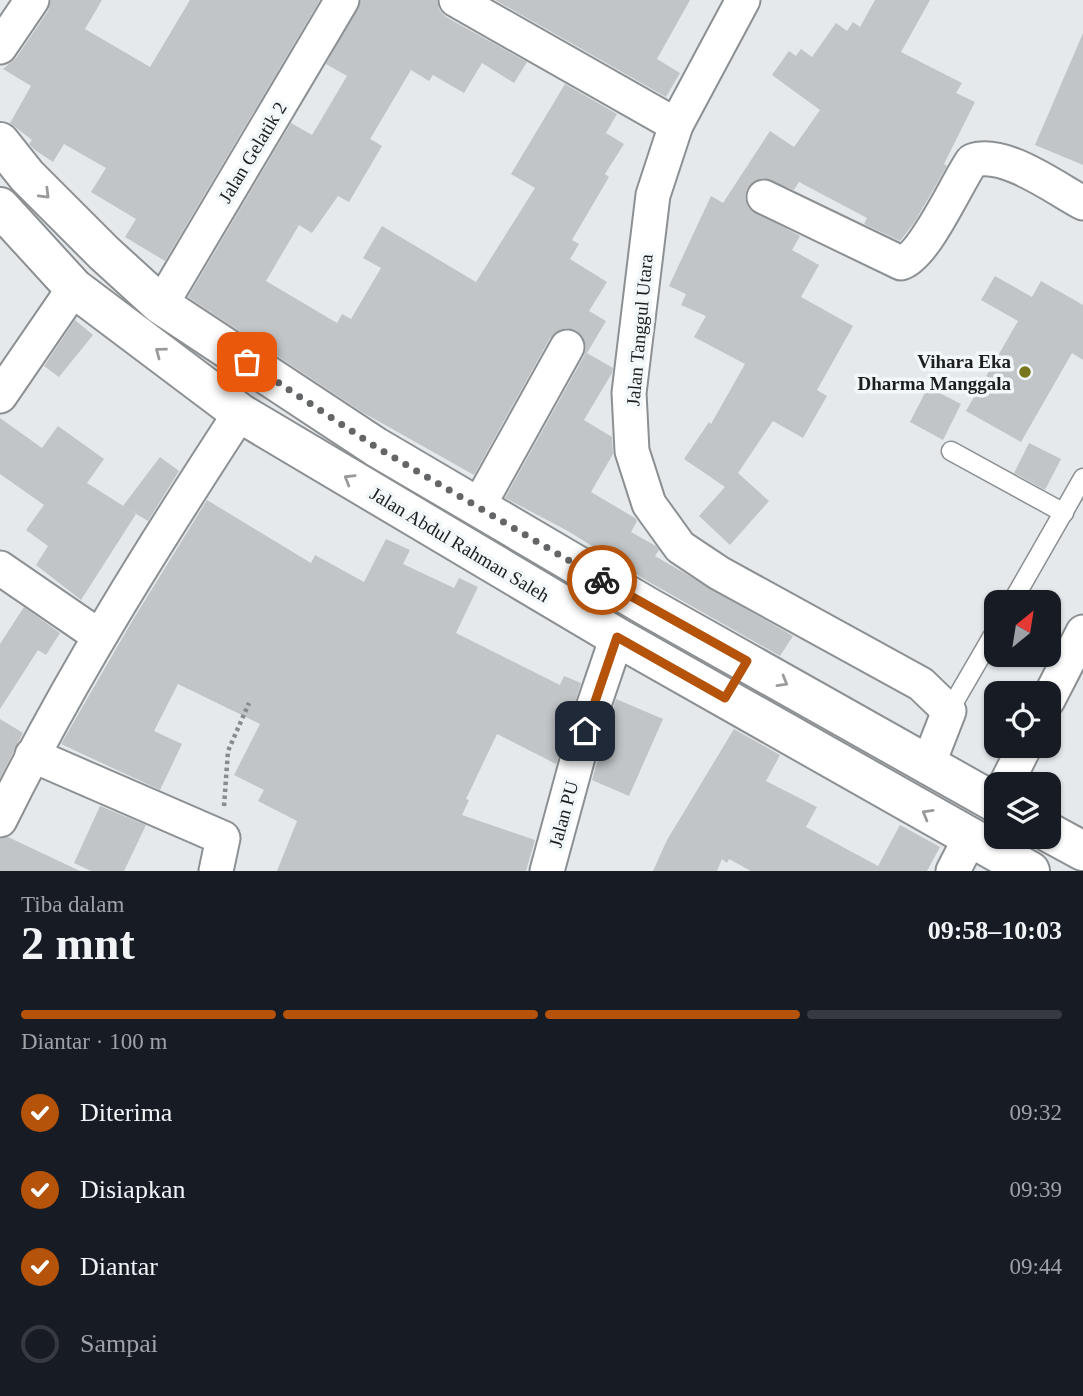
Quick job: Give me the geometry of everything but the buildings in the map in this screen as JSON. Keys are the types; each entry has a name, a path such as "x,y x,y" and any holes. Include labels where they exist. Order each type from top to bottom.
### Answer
{"highway":[{"name":"Jalan Abdul Rahman Saleh","path":"0,142 27,176 84,234 161,305 376,447 984,796"},
{"name":"Jalan Abdul Rahman Saleh","path":"0,207 74,288 240,413 617,637 1030,871"},
{"path":"725,698 747,661"},
{"path":"1061,839 1083,851"}],"street":[{"path":"0,47 32,0"},
{"name":"Jalan Gelatik 2","path":"161,305 342,0"},
{"path":"457,0 676,125"},
{"name":"Jalan Tanggul Utara","path":"743,0 676,125 653,195 629,393 632,451 649,504 680,547 719,573 920,684 949,711"},
{"path":"764,197 901,263 909,260 923,242 972,161 984,157 1001,159 1083,203"},
{"path":"0,396 74,288"},
{"path":"478,507 567,347"},
{"path":"0,820 32,755 99,636 240,413"},
{"path":"0,568 99,636"},
{"path":"1058,681 1083,632"},
{"name":"Jalan PU","path":"547,871 585,731 617,637"},
{"path":"928,765 949,711"},
{"path":"32,755 223,838 216,871"},
{"path":"953,871 970,838"}],"lane":[{"path":"951,451 1064,513"},
{"path":"1019,590 1083,478"},
{"path":"949,711 984,651"}],"path":[{"path":"223,838 228,751 249,703"}],"way so far":[{"path":"247,362 376,447 602,580"}],"place":[{"name":"Vihara Eka Dharma Manggala","path":"1025,372"}],"route":[{"path":"585,731 617,637 725,698 747,661 602,580"}]}
